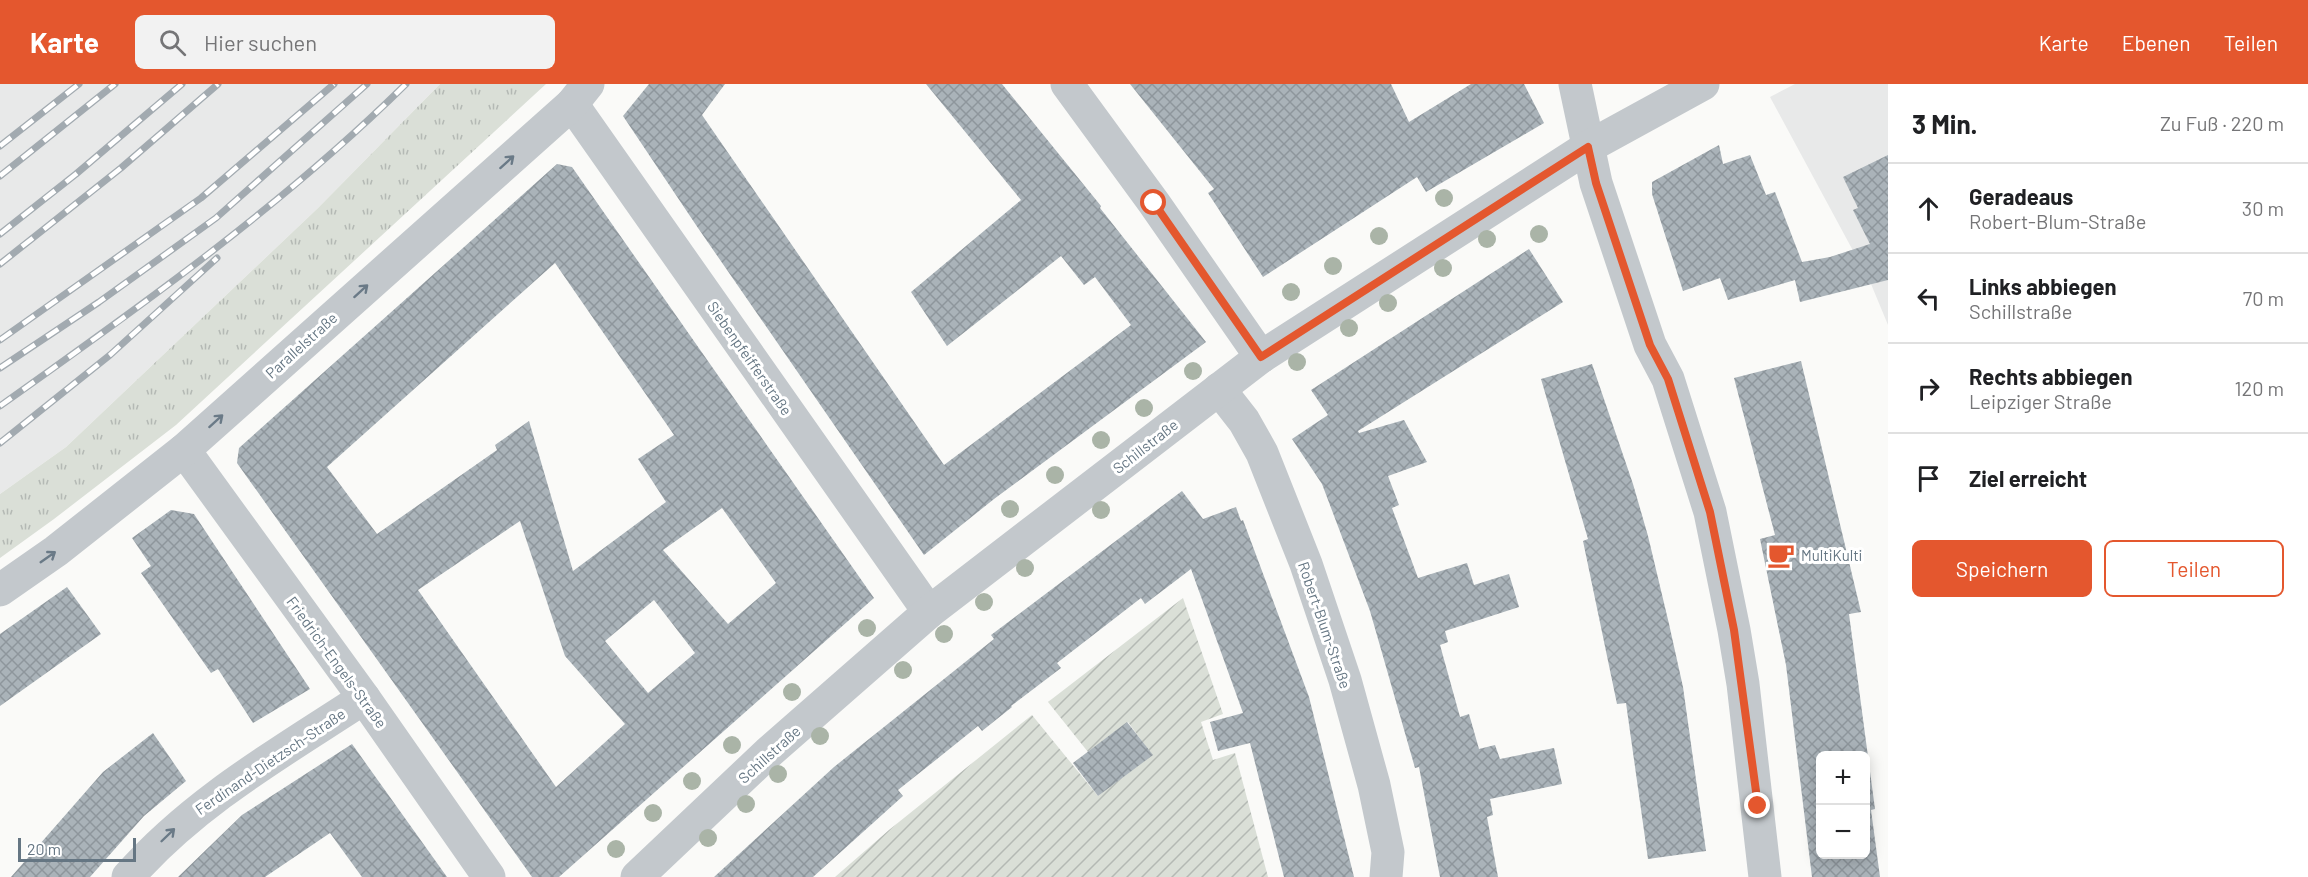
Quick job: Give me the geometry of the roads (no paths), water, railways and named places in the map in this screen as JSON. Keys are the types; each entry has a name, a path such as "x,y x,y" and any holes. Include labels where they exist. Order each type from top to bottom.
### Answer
{"street":[{"path":"1067,84 1154,203 1261,357"},
{"path":"1575,84 1596,183 1650,345 1668,379 1710,512 1723,570 1741,674 1765,877"},
{"name":"Schillstraße","path":"637,877 768,753 929,612 1261,357 1588,147 1703,84"},
{"name":"Parallelstraße","path":"0,590 56,551 184,450 580,94"},
{"name":"Siebenpfeifferstraße","path":"580,94 929,612"},
{"name":"Robert-Blum-Straße","path":"1218,389 1244,421 1262,453 1306,564 1345,680 1374,785 1388,852 1386,877"},
{"name":"Friedrich-Engels-Straße","path":"184,450 364,698 489,877"},
{"name":"Ferdinand-Dietzsch-Straße","path":"128,877 174,829 220,791 364,698"}],"railway":[{"path":"0,146 79,84"},
{"path":"0,176 115,84"},
{"path":"0,234 76,174 182,84"},
{"path":"0,264 121,168 218,84"},
{"path":"0,340 201,198 334,84"},
{"path":"0,368 99,302 216,218 367,84"},
{"path":"0,406 158,292 260,213 359,129 406,84"},
{"path":"0,443 110,355 217,258"}],"place":[{"name":"MultiKulti","path":"1781,555"}]}
